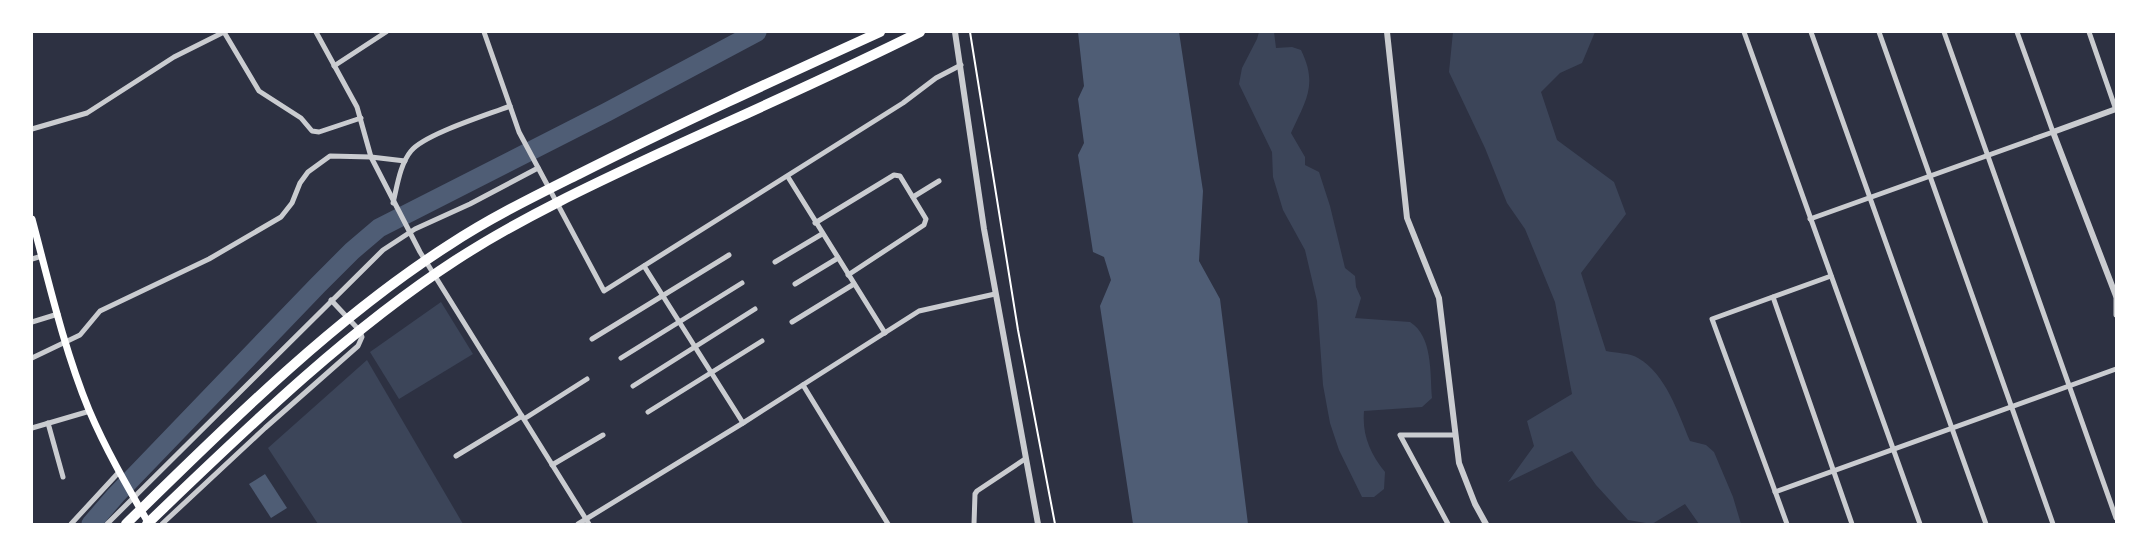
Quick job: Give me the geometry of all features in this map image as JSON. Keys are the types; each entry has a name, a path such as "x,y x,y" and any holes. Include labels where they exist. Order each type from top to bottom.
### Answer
{"highway":[{"path":"125,524 301,360 378,295 447,246 524,202 619,154 880,32"},
{"path":"149,524 311,372 416,287 456,260 528,218 614,175 920,32"}],"main road":[{"path":"32,219 66,343 90,411 119,472 149,524"}],"street":[{"path":"32,128 87,113 161,65 224,32 259,91 301,118 312,131 319,132 361,118"},
{"path":"316,32 361,118 371,157 409,233 588,522"},
{"path":"334,66 386,32"},
{"path":"484,32 519,132 604,291 788,177 903,103 936,78 961,65"},
{"path":"955,32 995,294 1038,524"},
{"path":"1387,32 1405,206 1412,235 1439,298 1462,472 1486,524"},
{"path":"1744,32 1920,524"},
{"path":"1811,32 1986,524"},
{"path":"1879,32 2053,524"},
{"path":"1944,32 2116,518"},
{"path":"2017,32 2116,296 2116,316"},
{"path":"1810,219 2116,109 2089,32"},
{"path":"393,203 405,161 411,150 510,106"},
{"path":"32,358 66,343 84,331 100,311 209,258 281,217 292,204 300,183 308,172 324,159 330,156 371,157 405,161"},
{"path":"107,524 383,250 409,233 538,168"},
{"path":"815,223 894,175 900,176 926,219 924,225 848,275"},
{"path":"788,177 885,333"},
{"path":"913,197 939,181"},
{"path":"775,262 822,233"},
{"path":"592,339 729,255"},
{"path":"32,259 42,256"},
{"path":"795,284 838,258"},
{"path":"644,266 743,424"},
{"path":"1787,524 1712,318 1831,276"},
{"path":"621,358 742,283"},
{"path":"792,322 854,284"},
{"path":"578,524 588,522 919,312 995,294"},
{"path":"1773,297 1852,524"},
{"path":"162,524 358,346 362,337 360,331 331,300"},
{"path":"633,386 755,309"},
{"path":"32,321 58,314"},
{"path":"648,412 762,341"},
{"path":"1775,492 2116,369"},
{"path":"456,456 587,379"},
{"path":"803,385 888,524"},
{"path":"32,428 90,411"},
{"path":"48,423 63,477"},
{"path":"552,465 603,435"},
{"path":"1448,524 1400,435 1455,435"},
{"path":"974,524 977,491 1026,459"},
{"path":"71,524 119,472"}],"path":[{"path":"970,32 1018,330 1055,524"}],"shaded area":[{"path":"1078,32 1179,32 1203,191 1199,261 1220,299 1248,524 1133,524 1100,306 1111,280 1104,257 1093,252 1078,155 1084,143 1078,99 1084,86"},
{"path":"1259,32 1274,32 1276,48 1292,47 1301,50 1306,62 1309,73 1308,92 1291,133 1305,157 1305,165 1319,172 1345,268 1355,276 1361,298 1355,318 1410,322 1423,336 1427,346 1432,398 1422,407 1364,411 1364,428 1368,443 1385,472 1384,489 1374,497 1362,497 1339,450 1330,423 1323,385 1317,301 1305,250 1283,210 1273,177 1272,152 1239,84 1242,68"},
{"path":"1453,32 1595,32 1582,63 1560,73 1541,92 1557,140 1614,182 1626,214 1581,273 1606,351 1635,356 1648,365 1664,384 1690,441 1706,445 1714,452 1741,524 1699,524 1685,504 1652,524 1628,520 1596,485 1572,451 1508,482 1534,446 1527,421 1572,394 1555,302 1525,229 1507,203 1485,148 1449,72"},
{"path":"441,302 473,354 399,399 370,352"},
{"path":"367,360 463,524 318,524 268,448"},
{"path":"265,474 287,508 271,518 249,484"}],"waterway":[{"path":"91,524 318,285 379,228 757,32"}]}
